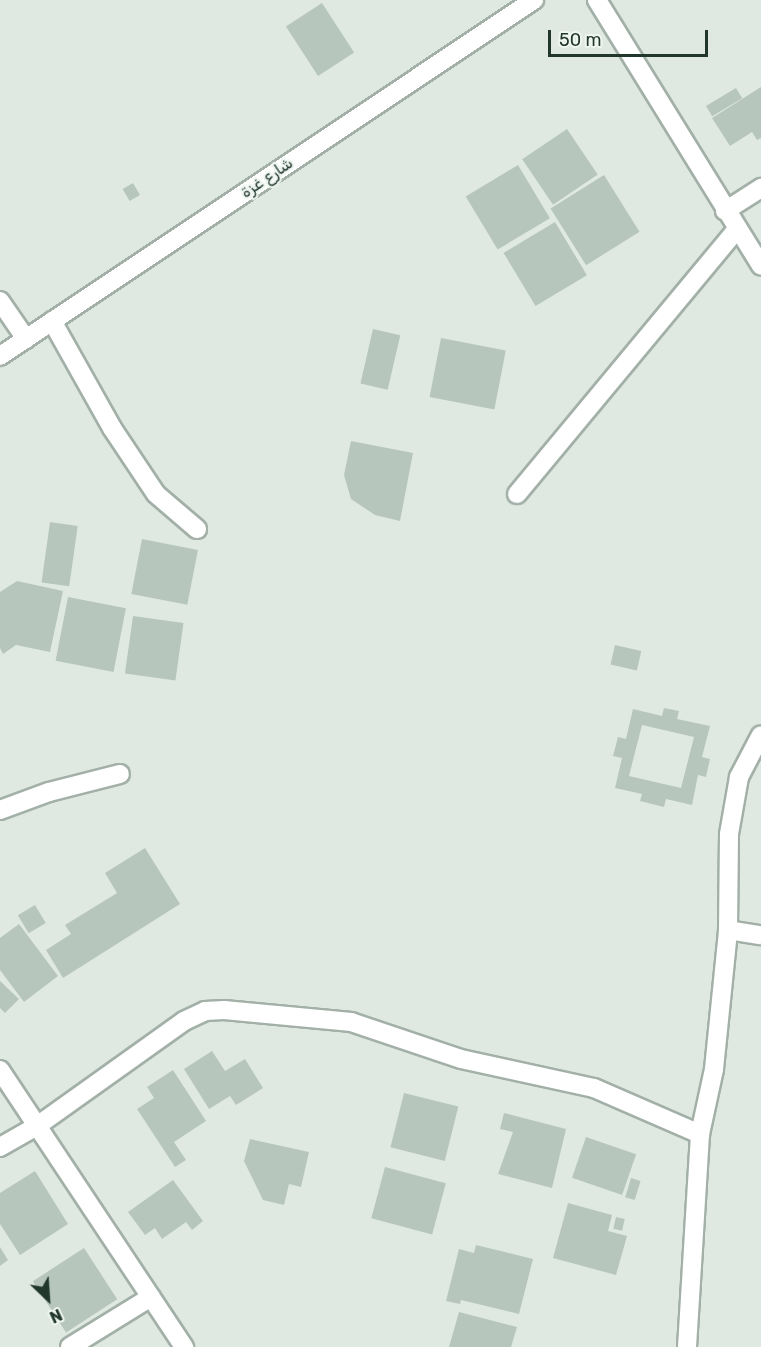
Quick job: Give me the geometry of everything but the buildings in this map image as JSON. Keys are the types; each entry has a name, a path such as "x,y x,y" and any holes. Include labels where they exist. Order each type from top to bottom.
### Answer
{"street":[{"name":"شارع غزة","path":"0,356 534,0"},
{"path":"597,0 761,266"},
{"path":"725,211 761,188"},
{"path":"517,494 737,229"},
{"path":"0,301 26,339"},
{"path":"52,321 112,428 156,494 197,529"},
{"path":"687,1347 700,1134 714,1069 728,930 729,834 739,777 761,735"},
{"path":"0,810 49,792 120,774"},
{"path":"728,930 761,935"},
{"path":"0,1147 37,1126 184,1021 205,1011 224,1010 351,1022 461,1059 594,1088 700,1134"},
{"path":"0,1070 184,1347"},
{"path":"70,1347 151,1297"}]}
